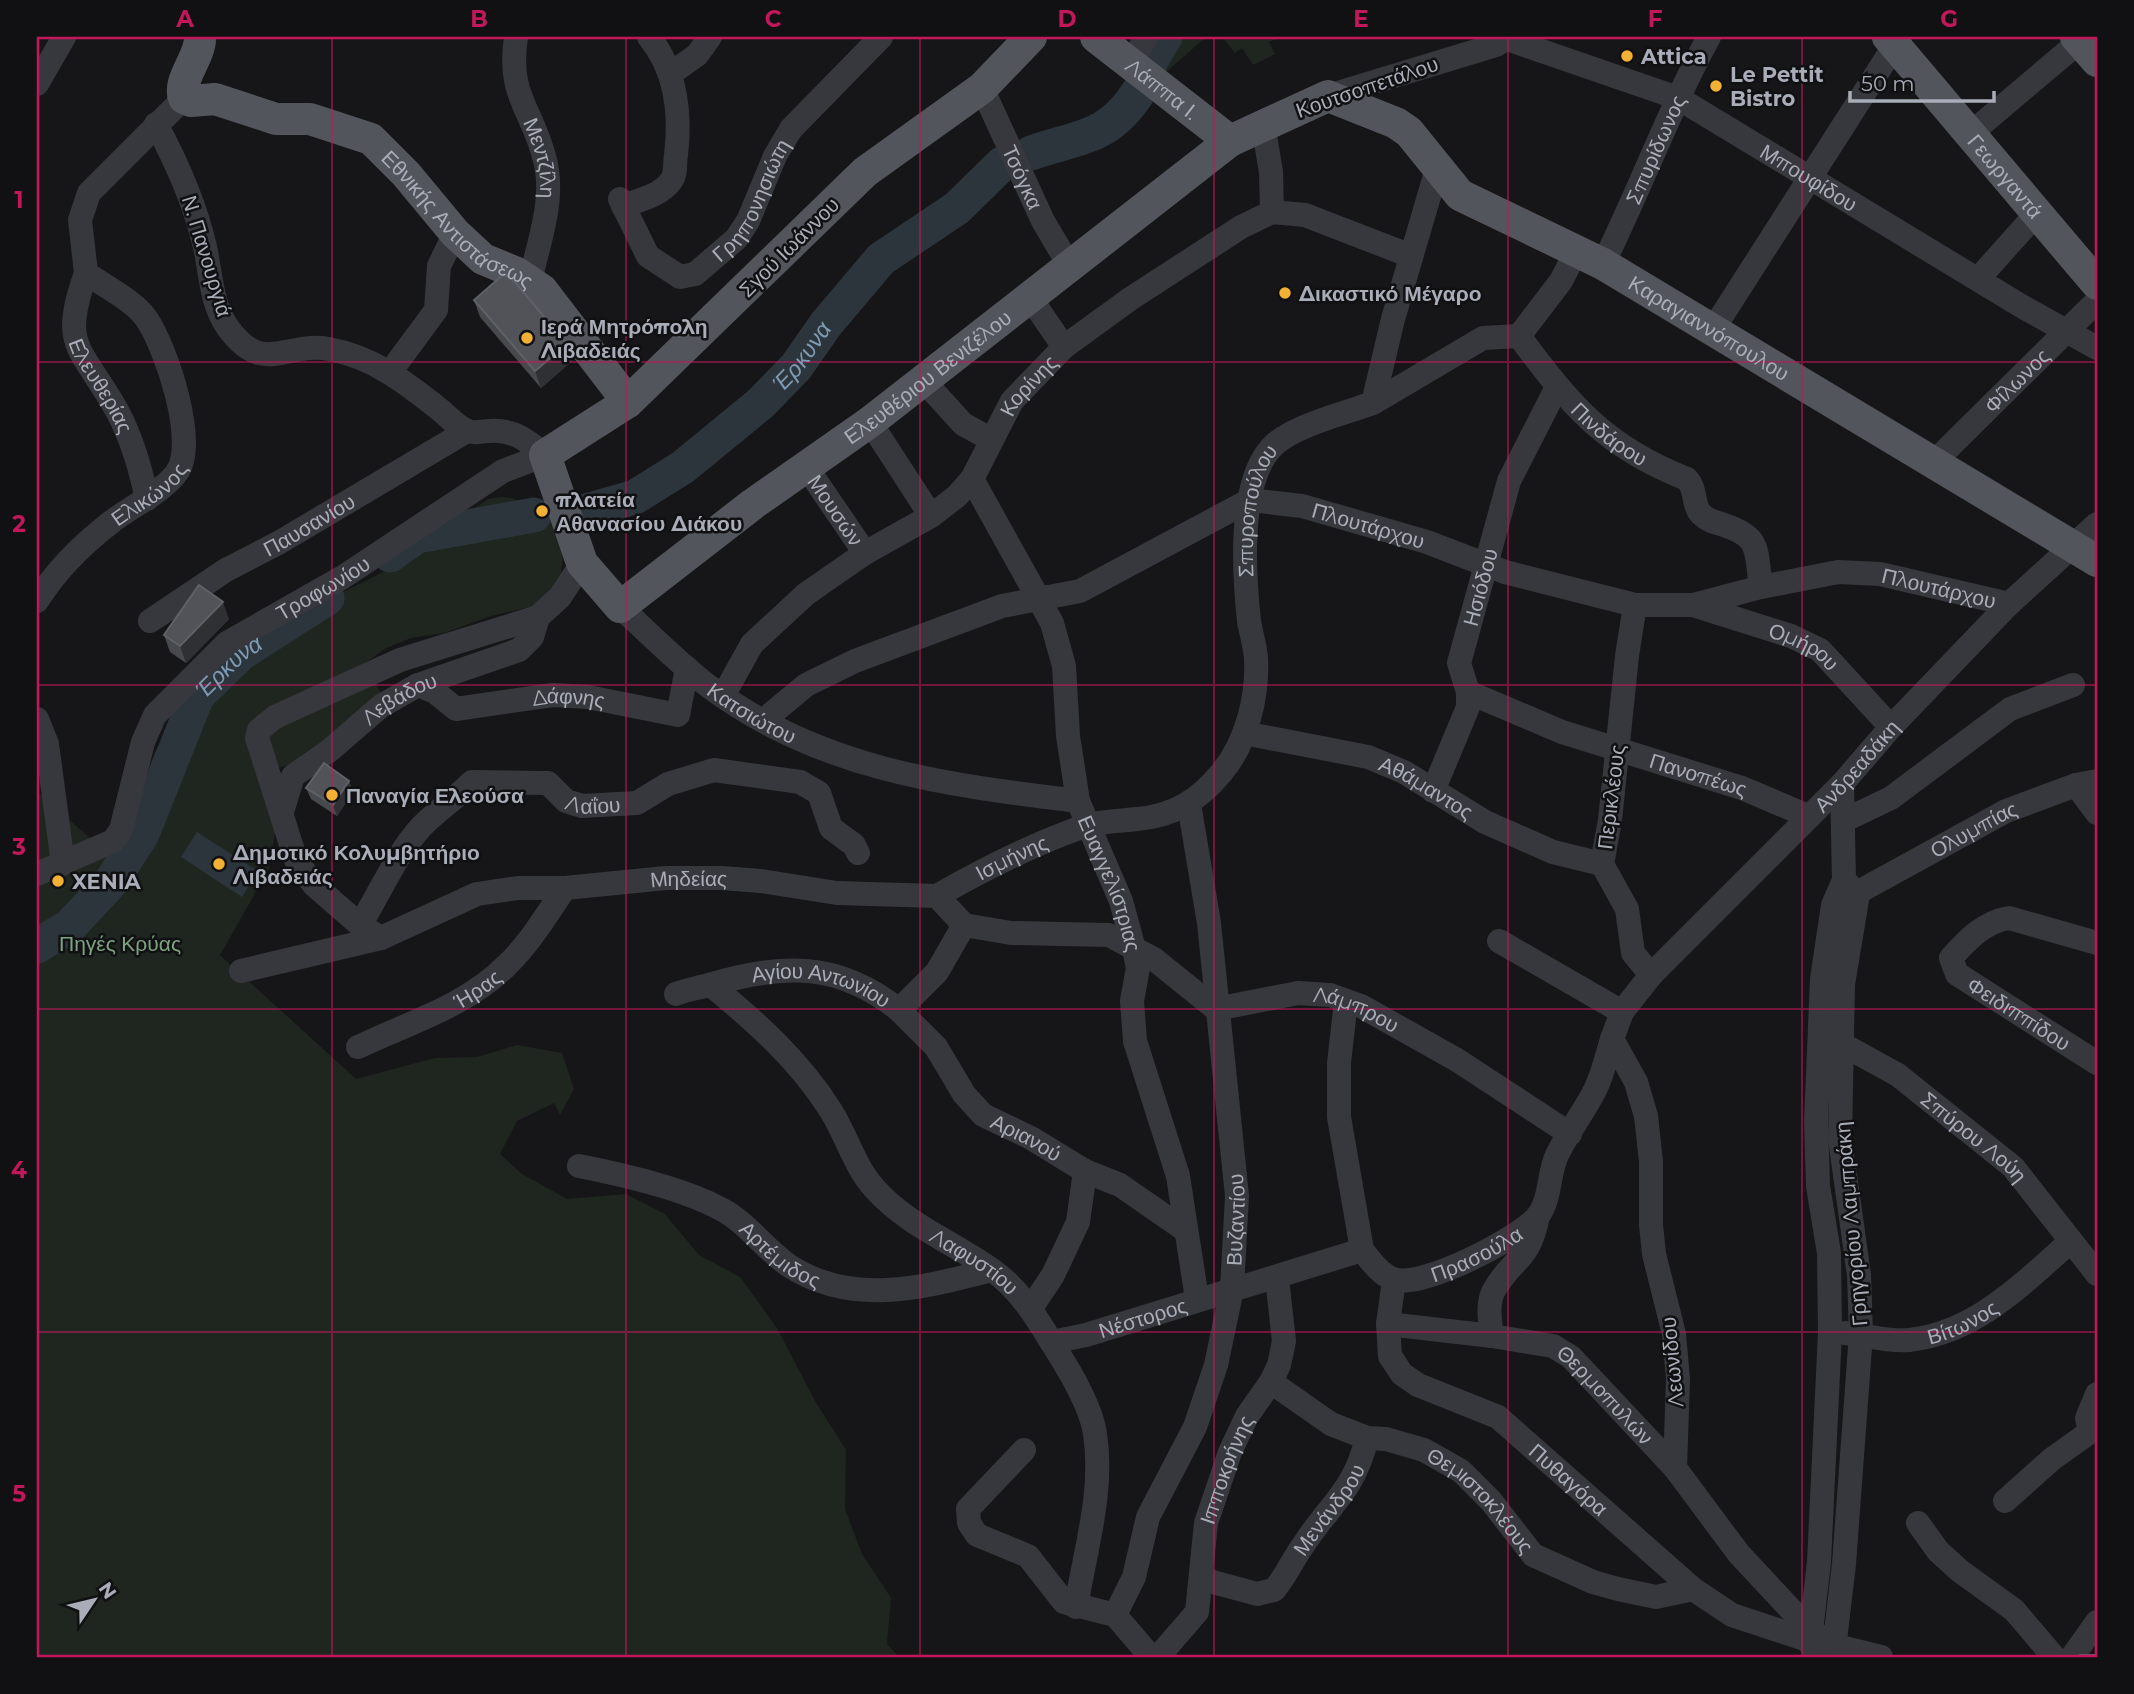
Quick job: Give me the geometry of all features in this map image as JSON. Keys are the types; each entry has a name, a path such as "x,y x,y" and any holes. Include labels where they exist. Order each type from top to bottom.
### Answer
{"main road":[{"path":"184,98 183,83 197,53 200,37"},
{"name":"Σγού Ιωάννου","path":"545,455 628,402 865,172 982,88 1031,37"},
{"name":"Λάππα Ι.","path":"1096,37 1138,50 1230,141"},
{"name":"Γεωργαντά","path":"1894,39 2097,284"},
{"name":"Κουτσοπετάλου","path":"1230,141 1328,96"},
{"name":"Καραγιαννόπουλου","path":"1328,96 1396,123 1409,132 1422,144 1437,169 1460,195 1589,258 1714,328 2085,553"},
{"name":"Εθνικής Αντιστάσεως","path":"184,98 224,101 276,119 310,119 371,139 406,173 454,233 484,259 530,281 542,290 628,402"},
{"name":"Ελευθέριου Βενιζέλου","path":"620,607 753,504 870,422 1230,141"},
{"name":"Κατσιώτου","path":"545,455 582,563 620,607"}],"street":[{"path":"37,84 64,37"},
{"name":"Μεντζίλη","path":"516,37 514,84 545,160 550,195 530,281"},
{"path":"649,37 666,61 670,74 698,55 710,37"},
{"name":"Γρηπονησιώτη","path":"670,74 679,128 675,173 662,190 621,203 648,256 680,277 695,274 736,239 748,221 775,156 791,129 881,37"},
{"name":"Σπυρίδωνος","path":"1589,258 1639,191 1678,98 1709,37"},
{"name":"Μπουφίδου","path":"1507,38 1678,98 2097,348"},
{"name":"Κουτσοπετάλου","path":"1328,96 1496,46 1507,38"},
{"path":"1714,328 1894,39"},
{"path":"1970,134 2084,46"},
{"name":"Τσόγκα","path":"982,88 1043,221 1069,265"},
{"path":"86,273 80,220 83,204 89,193 184,98"},
{"name":"Ν. Πανουργιά","path":"156,124 181,169 205,246 211,285 229,328 264,355 275,356 302,349 328,349 391,371 467,431"},
{"path":"1263,124 1271,172 1272,212 1305,215 1411,256"},
{"path":"1373,403 1411,256 1437,169"},
{"name":"Κορίνης","path":"723,696 752,644 806,594 865,553 931,516 957,496 972,479 990,439 1012,401 1064,347 1130,299 1241,227 1272,212"},
{"path":"1979,278 2037,213"},
{"path":"391,371 436,310 439,266 454,233"},
{"path":"1519,336 1561,281 1589,258"},
{"name":"Ελικώνος","path":"37,601 46,586 78,552 110,523 146,499 176,474 184,460 178,396 145,317 86,273"},
{"name":"Ελευθερίας","path":"86,273 75,317 77,348 113,402 141,469 146,499"},
{"path":"1030,296 1064,347"},
{"name":"Φίλωνος","path":"1934,462 2097,301"},
{"name":"Σπυροπούλου","path":"1089,825 1168,814 1189,804 1223,771 1244,733 1255,688 1256,656 1247,589 1247,534 1250,500 1261,459 1277,442 1373,403 1483,338 1519,336"},
{"name":"Πινδάρου","path":"1519,336 1557,387 1597,430 1631,454 1687,480 1693,486 1696,506 1707,520 1743,531 1751,537 1755,546 1761,587"},
{"path":"923,380 963,424 990,439"},
{"name":"Ησιόδου","path":"1468,692 1459,663 1509,481 1557,387"},
{"path":"870,422 931,516"},
{"path":"467,431 506,430 525,438 545,455"},
{"name":"Παυσανίου","path":"150,621 226,570 281,542 467,431"},
{"name":"Τροφωνίου","path":"37,874 113,841 121,830 143,742 155,715 227,643 343,577 503,471 545,455"},
{"name":"Μουσών","path":"807,467 865,553"},
{"path":"972,479 1037,596"},
{"path":"764,720 806,685 855,661 1002,606 1037,596 1080,591 1250,500"},
{"name":"Πλουτάρχου","path":"1250,500 1302,506 1427,542 1505,572 1636,605 1693,605 1761,587 1838,572 1880,574 2009,604"},
{"name":"Ανδρεαδάκη","path":"1622,1012 1651,975 1842,783 1891,727 2009,604 2085,553 2097,524"},
{"name":"Λεβάδου","path":"281,813 257,738 259,730 275,717 400,660 537,617 560,597 582,563"},
{"name":"Ευαγγελίστριας","path":"1037,596 1052,623 1063,666 1068,736 1078,801 1121,901 1133,946 1138,968 1132,1001 1135,1041 1178,1176 1198,1299"},
{"name":"Περικλέους","path":"1636,605 1627,656 1618,751 1602,864 1627,909 1633,953 1651,975"},
{"name":"Ομήρου","path":"1693,605 1791,636 1820,650 1891,727"},
{"name":"Κατσιώτου","path":"620,607 687,668 723,696 838,757 907,777 1078,801"},
{"name":"Λεβάδου","path":"281,813 293,776 329,751 381,706 418,685 519,650 532,637 537,617"},
{"name":"Δάφνης","path":"418,685 435,692 456,709 552,695 588,697 678,715 687,668"},
{"path":"1845,820 1891,798 2010,709 2073,685"},
{"path":"1433,791 1468,707 1468,692"},
{"name":"Πανοπέως","path":"1468,692 1618,751 1742,788 1808,817"},
{"path":"37,719 47,744 63,863"},
{"name":"Αθάμαντος","path":"1244,733 1368,757 1404,772 1485,822 1553,852 1602,864"},
{"name":"Λαΐου","path":"360,925 397,861 422,826 451,804 472,782 548,783 566,801 582,806 637,803 668,784 714,770 800,782 819,793 831,828 854,845 858,853"},
{"name":"Γρηγορίου Λαμπράκη","path":"1822,1647 1819,1562 1830,1332 1829,1253 1818,1186 1816,1134 1843,984 1851,887 1842,783"},
{"path":"2086,783 2097,813"},
{"name":"Ολυμπίας","path":"1833,905 1851,887 2006,811 2086,783"},
{"name":"Βυζαντίου","path":"1115,1615 1134,1577 1148,1517 1195,1427 1216,1365 1232,1289 1237,1196 1209,923 1189,804"},
{"path":"281,813 296,860 314,885 360,925 381,938"},
{"name":"Ισμήνης","path":"937,896 1016,855 1089,825"},
{"name":"Μηδείας","path":"241,971 381,938 477,894 519,888 565,888 666,878 722,878 837,893 937,896"},
{"name":"Ήρας","path":"358,1047 445,1009 483,985 508,965 565,888"},
{"path":"937,896 964,925 1010,933 1109,935 1133,946 1216,1009"},
{"name":"Γρηγορίου Λαμπράκη","path":"1822,1647 1861,1334 1858,1275 1840,1139 1832,1038 1822,979 1833,905"},
{"name":"Φειδιππίδου","path":"2097,942 2022,920 1996,920 1979,930 1951,958 1957,974 2097,1063"},
{"name":"Αγίου Αντωνίου","path":"676,994 756,972 807,970 857,981 899,1010 937,972 964,925"},
{"path":"1499,941 1622,1012 1612,1039"},
{"name":"Λαφυστίου","path":"711,985 765,1031 804,1073 832,1112 867,1181 892,1208 992,1270 1031,1308 1071,1373 1095,1432 1097,1488 1076,1607"},
{"name":"Λάμπρου","path":"1216,1009 1298,993 1330,995 1457,1060 1570,1134"},
{"path":"1346,1001 1339,1063 1339,1117 1362,1250 1376,1268 1394,1280"},
{"name":"Αριανού","path":"899,1010 936,1047 964,1094 983,1115 1031,1138 1085,1171 1120,1185 1185,1230"},
{"name":"Σπύρου Λούη","path":"1832,1038 1898,1074 2013,1167 2088,1254"},
{"name":"Πρασούλα","path":"1394,1280 1412,1281 1457,1266 1519,1231 1538,1216 1545,1202 1557,1156 1597,1087 1612,1039"},
{"name":"Λεωνίδου","path":"1612,1039 1636,1082 1646,1116 1651,1162 1652,1235 1674,1335 1677,1368 1675,1468"},
{"name":"Αρτέμιδος","path":"579,1166 617,1174 722,1209 790,1266 827,1286 875,1292 923,1288 992,1270"},
{"path":"1031,1308 1053,1275 1078,1222 1085,1171"},
{"path":"1492,1336 1492,1293 1525,1255 1534,1238 1538,1216"},
{"path":"1232,1289 1277,1278 1362,1250"},
{"name":"Βίτωνος","path":"1830,1332 1907,1340 1951,1331 2009,1295 2088,1254"},
{"name":"Ιπποκρήνης","path":"1158,1657 1197,1612 1202,1579 1201,1551 1206,1523 1230,1452 1247,1416 1271,1382 1284,1341 1277,1278"},
{"name":"Πυθαγόρα","path":"1394,1280 1388,1324 1390,1356 1402,1374 1418,1385 1498,1417 1693,1589 1732,1615 1822,1647 1881,1657"},
{"name":"Νέστορος","path":"1052,1342 1086,1335 1232,1289"},
{"name":"Θερμοπυλών","path":"1388,1324 1553,1346 1571,1357 1675,1468"},
{"name":"Θεμιστοκλέους","path":"1271,1382 1331,1424 1367,1438 1385,1439 1424,1450 1461,1471 1491,1501 1532,1555 1593,1582 1656,1597 1693,1589"},
{"path":"2005,1501 2052,1459 2094,1429 2087,1418 2097,1394"},
{"name":"Μενάνδρου","path":"1202,1579 1256,1594 1274,1590 1304,1542 1352,1484 1361,1464 1367,1438"},
{"path":"1024,1450 968,1509 969,1523 977,1535 1028,1556 1064,1602 1115,1615 1151,1657"},
{"path":"1675,1468 1739,1553 1822,1647"},
{"path":"1918,1523 1938,1551 1960,1571 2014,1610 2054,1657"},
{"path":"2072,1657 2097,1622"}],"green space":[{"path":"1176,37 1206,37 1166,72 1159,65"},
{"path":"1222,37 1280,37 1269,42 1275,54 1253,65 1242,48 1235,53"},
{"name":"Πηγές Κρύας","path":"512,498 554,523 563,557 559,593 534,606 491,616 444,633 411,638 386,648 364,664 381,693 298,763 277,768 276,826 269,869 220,955 356,1079 435,1058 477,1057 517,1045 562,1053 574,1089 560,1115 554,1103 517,1121 500,1154 522,1174 567,1199 626,1194 665,1214 699,1255 740,1277 777,1328 815,1401 846,1450 845,1509 862,1554 891,1598 887,1644 899,1657 37,1657 37,791 110,856 126,839 153,756 174,715 229,655 254,637 389,569 488,499"}],"shaded area":[{"name":"Δημοτικό Κολυμβητήριο Λιβαδειάς","path":"197,832 258,871 242,897 181,857"}],"building":[{"name":"Ιερά Μητρόπολη Λιβαδειάς","path":"504,274 514,281 567,344 535,371 474,300"},
{"path":"199,585 223,602 180,646 164,635"},
{"path":"324,763 349,781 333,805 306,788"},
{"path":"2097,1655 2097,1657 2080,1657"}],"waterway":[{"name":"Έρκυνα","path":"1150,62 1165,37"},
{"name":"Έρκυνα","path":"1031,153 1079,139 1105,127 1128,107 1139,91"},
{"name":"Έρκυνα","path":"579,513 635,497 683,467 761,403 796,367 826,324 881,259 957,208 1002,164"},
{"name":"Έρκυνα","path":"390,555 417,536 534,515"},
{"name":"Έρκυνα","path":"37,946 70,926 111,882 142,834 197,696 240,654 327,598"}],"place":[{"name":"Attica","path":"1627,56"},
{"name":"Le Pettit Bistro","path":"1716,86"},
{"name":"Δικαστικό Μέγαρο","path":"1285,293"},
{"name":"Ιερά Μητρόπολη Λιβαδειάς","path":"527,338"},
{"name":"πλατεία Αθανασίου Διάκου","path":"542,511"},
{"name":"Παναγία Ελεούσα","path":"332,795"},
{"name":"Δημοτικό Κολυμβητήριο Λιβαδειάς","path":"219,864"},
{"name":"XENIA","path":"58,881"}]}
